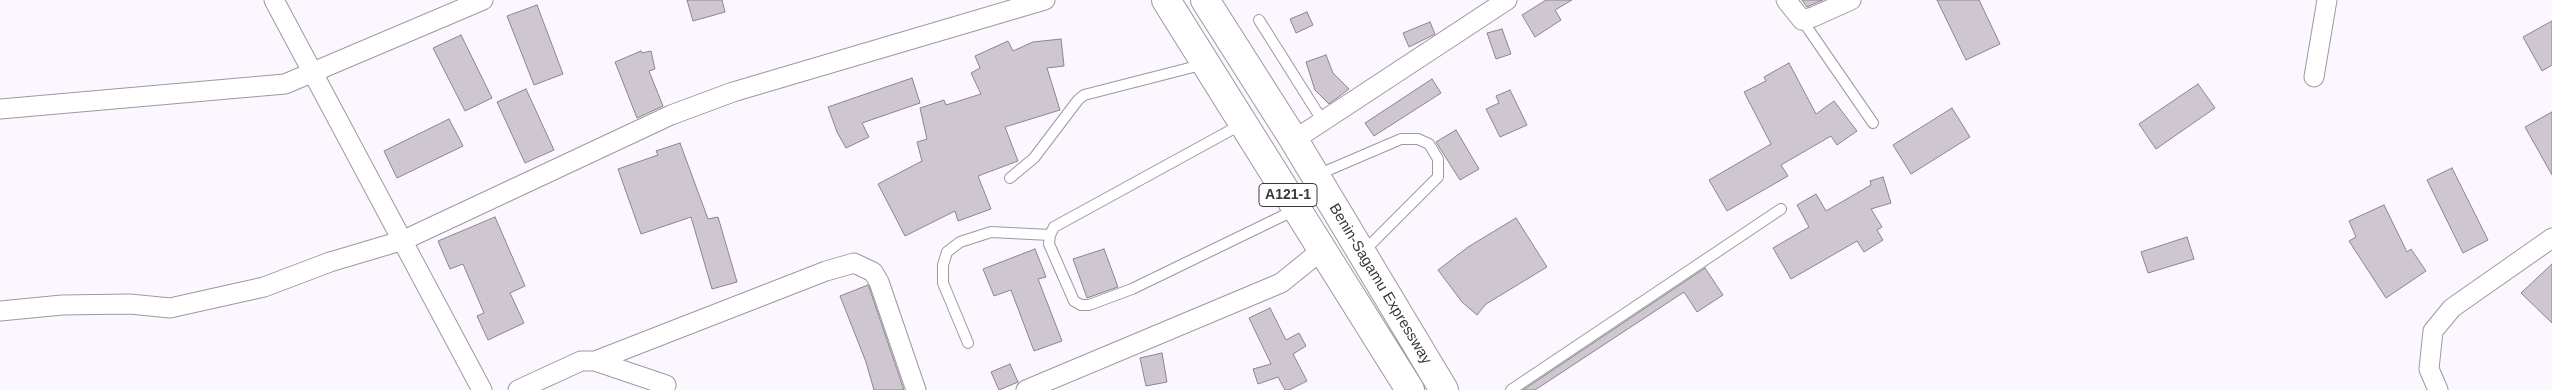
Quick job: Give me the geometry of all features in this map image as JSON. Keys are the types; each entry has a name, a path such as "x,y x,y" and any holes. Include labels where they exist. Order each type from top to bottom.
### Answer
{"highway":[{"name":"A121-1","path":"1166,0 1410,390"},
{"name":"Benin-Sagamu Expressway","path":"1205,0 1294,140 1444,390"}],"street":[{"path":"274,0 404,240 482,390"},
{"path":"0,109 285,84 483,0"},
{"path":"0,311 62,305 130,304 170,308 264,287 330,262 404,240 680,112 733,92 1045,0"},
{"path":"1294,140 1507,0"},
{"path":"1786,0 1802,20 1851,0"},
{"path":"2314,77 2327,0"},
{"path":"2438,390 2429,369 2433,331 2452,308 2552,238"},
{"path":"1026,390 1281,283 1322,250"},
{"path":"595,361 826,271 854,262 873,272 880,282 916,390"},
{"path":"518,390 581,361 595,361 666,386"}],"lane":[{"path":"1259,20 1322,120"},
{"path":"1802,20 1873,124"},
{"path":"1010,178 1034,158 1084,95 1206,64"},
{"path":"1243,123 1054,227 1050,235 1049,244 1074,301 1081,305 1089,305 1132,289 1297,209"},
{"path":"1315,176 1401,139 1418,139 1429,144 1438,160 1438,177 1362,254"},
{"path":"1510,390 1781,209"},
{"path":"968,343 943,283 942,265 947,252 960,242 991,232 1050,235"}],"building":[{"path":"687,0 722,0 725,12 693,21"},
{"path":"1546,0 1572,0 1555,10 1561,20 1535,37 1522,15"},
{"path":"1802,0 1823,0 1807,7"},
{"path":"1937,0 1979,0 2000,44 1966,60"},
{"path":"537,5 563,74 534,85 507,16"},
{"path":"1307,12 1313,25 1296,33 1290,19"},
{"path":"2552,21 2552,65 2542,71 2523,37"},
{"path":"1430,22 1435,34 1409,47 1403,33"},
{"path":"1502,29 1511,54 1496,59 1487,33"},
{"path":"461,35 492,98 465,111 433,48"},
{"path":"1061,39 1064,66 1047,68 1060,110 1005,127 1018,161 978,176 991,209 958,221 955,211 905,236 878,184 922,161 917,142 927,139 920,108 944,100 946,105 981,94 971,73 980,68 975,56 1008,41 1013,51 1033,42"},
{"path":"641,51 642,53 651,51 655,69 649,71 663,106 637,118 615,62"},
{"path":"1326,55 1333,73 1349,89 1329,104 1315,90 1306,62"},
{"path":"1789,63 1816,114 1834,101 1857,131 1837,145 1831,136 1781,165 1788,176 1727,211 1709,180 1771,144 1744,92 1766,81 1764,77"},
{"path":"912,78 920,103 862,123 869,137 846,148 837,132 828,107"},
{"path":"1432,79 1441,93 1374,136 1365,123"},
{"path":"2198,84 2215,108 2156,149 2139,124"},
{"path":"526,89 554,150 525,163 497,102"},
{"path":"1510,90 1527,125 1500,137 1486,109 1499,103 1496,96"},
{"path":"1952,108 1970,137 1911,174 1893,145"},
{"path":"2552,112 2552,175 2525,127"},
{"path":"449,119 463,146 397,178 384,151"},
{"path":"1456,130 1479,169 1460,180 1436,142"},
{"path":"680,143 708,219 718,217 737,282 712,289 691,217 641,234 618,169 658,155 656,151"},
{"path":"2452,168 2488,240 2463,253 2427,180"},
{"path":"1883,177 1891,203 1871,209 1882,227 1877,230 1883,240 1864,252 1857,241 1791,279 1773,248 1809,227 1797,205 1816,194 1826,211 1871,185 1870,181"},
{"path":"2384,205 2407,252 2411,249 2426,271 2386,298 2349,241 2356,237 2349,221"},
{"path":"495,217 525,286 510,293 524,323 488,340 477,316 484,313 463,264 450,269 438,241"},
{"path":"1516,218 1547,267 1486,304 1477,315 1462,302 1438,270 1468,247"},
{"path":"2187,237 2194,259 2148,273 2141,252"},
{"path":"1035,249 1046,277 1038,279 1062,341 1034,351 1011,290 994,296 983,269"},
{"path":"1104,249 1118,287 1087,298 1073,259"},
{"path":"2552,264 2552,323 2521,293"},
{"path":"1705,268 1723,295 1697,312 1684,292 1535,390 1523,390"},
{"path":"868,285 904,390 874,390 866,362 840,296"},
{"path":"1270,308 1286,340 1299,333 1306,346 1293,354 1307,381 1289,390 1285,390 1278,377 1258,384 1253,369 1271,364 1249,318"},
{"path":"1162,353 1167,382 1146,386 1140,358"},
{"path":"1010,364 1018,382 999,390 991,372"}]}
